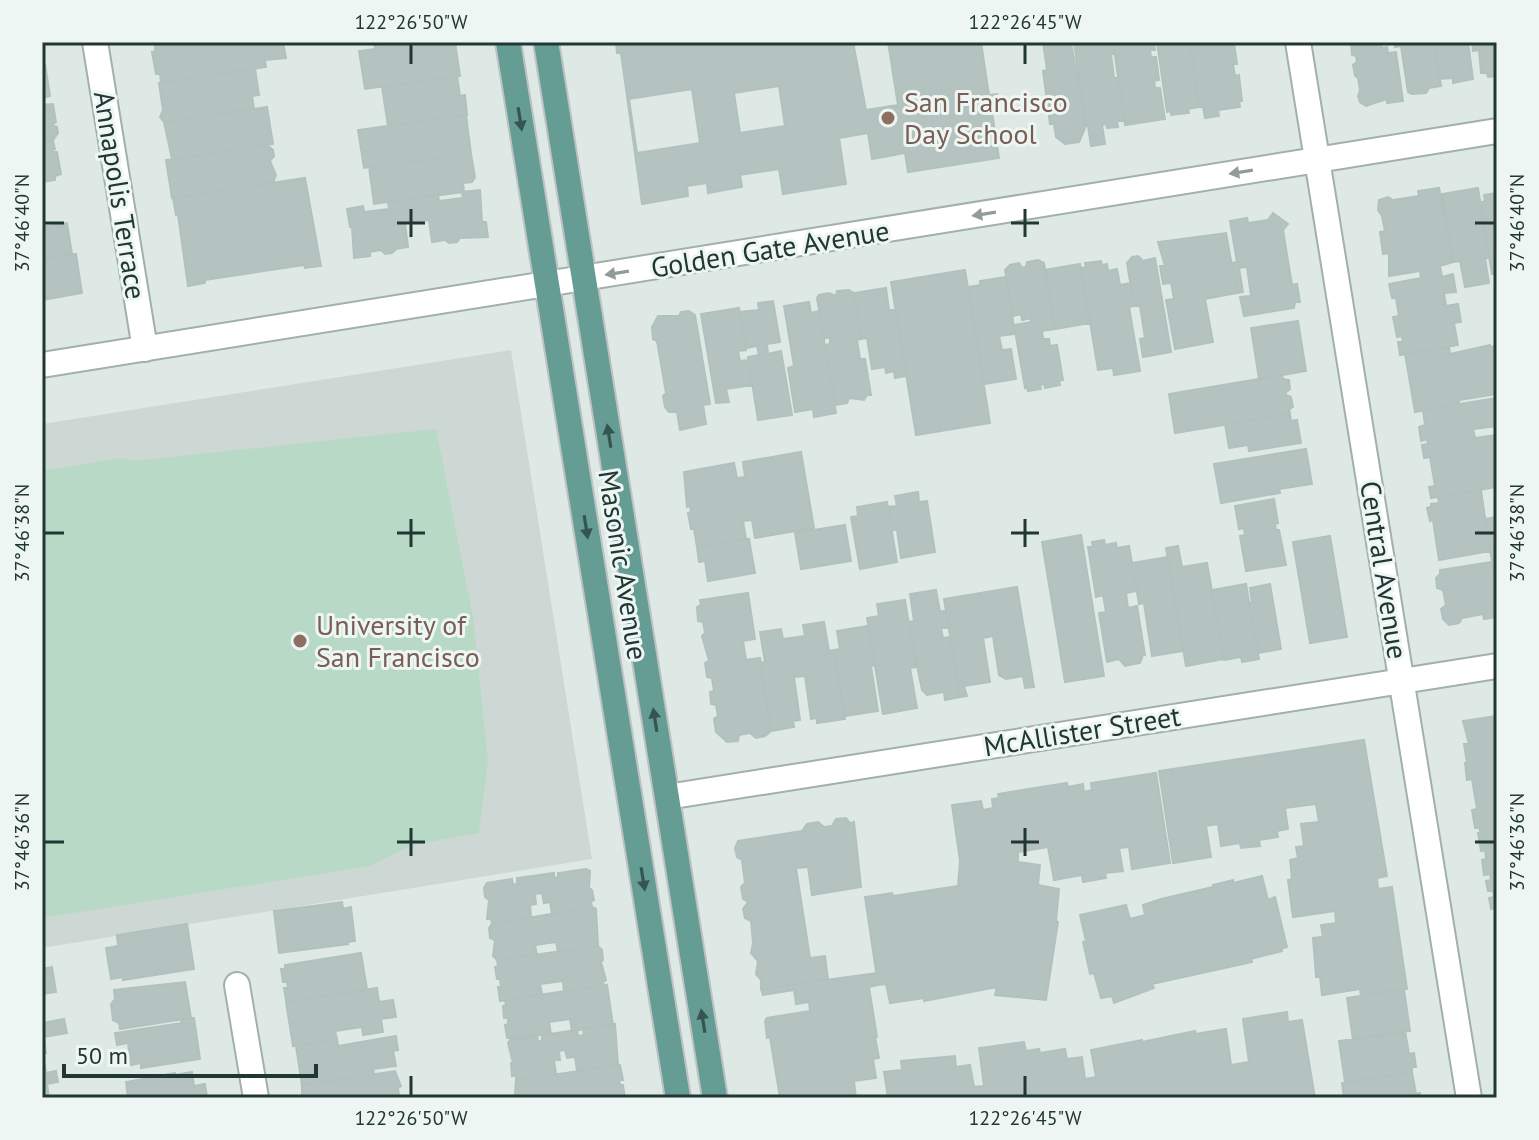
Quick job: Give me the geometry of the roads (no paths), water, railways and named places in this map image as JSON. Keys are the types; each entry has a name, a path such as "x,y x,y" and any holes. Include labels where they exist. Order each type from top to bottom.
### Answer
{"main road":[{"name":"Masonic Avenue","path":"508,42 678,1098"},
{"name":"Masonic Avenue","path":"546,42 715,1098"}],"street":[{"name":"Annapolis Terrace","path":"95,42 145,349"},
{"name":"Central Avenue","path":"1298,42 1469,1098"},
{"name":"Golden Gate Avenue","path":"42,365 1497,131"},
{"name":"McAllister Street","path":"667,797 1497,666"},
{"path":"237,985 256,1098"}],"place":[{"name":"San Francisco Day School","path":"888,118"},
{"name":"University of San Francisco","path":"300,641"}]}
